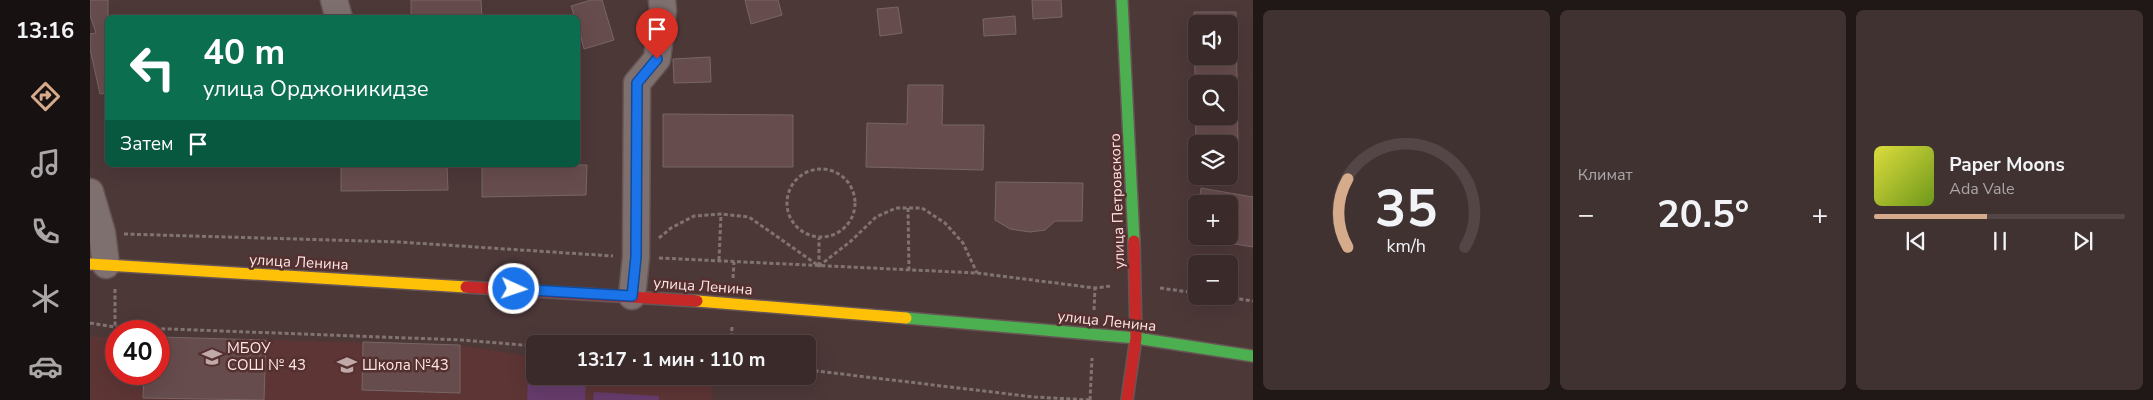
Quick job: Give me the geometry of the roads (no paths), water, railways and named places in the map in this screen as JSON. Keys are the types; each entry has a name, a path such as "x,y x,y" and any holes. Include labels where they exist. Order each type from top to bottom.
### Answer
{"street":[{"path":"334,0 338,15"},
{"path":"632,296 636,257 637,83 657,59 663,10 662,0"},
{"name":"улица Петровского","path":"1122,0 1133,192 1136,338 1127,400"},
{"path":"90,192 102,233 98,264"},
{"name":"улица Ленина","path":"98,264 742,304 1136,338 1253,356"}],"place":[{"name":"МБОУ СОШ № 43","path":"212,357"},
{"name":"Школа №43","path":"347,365"}]}
